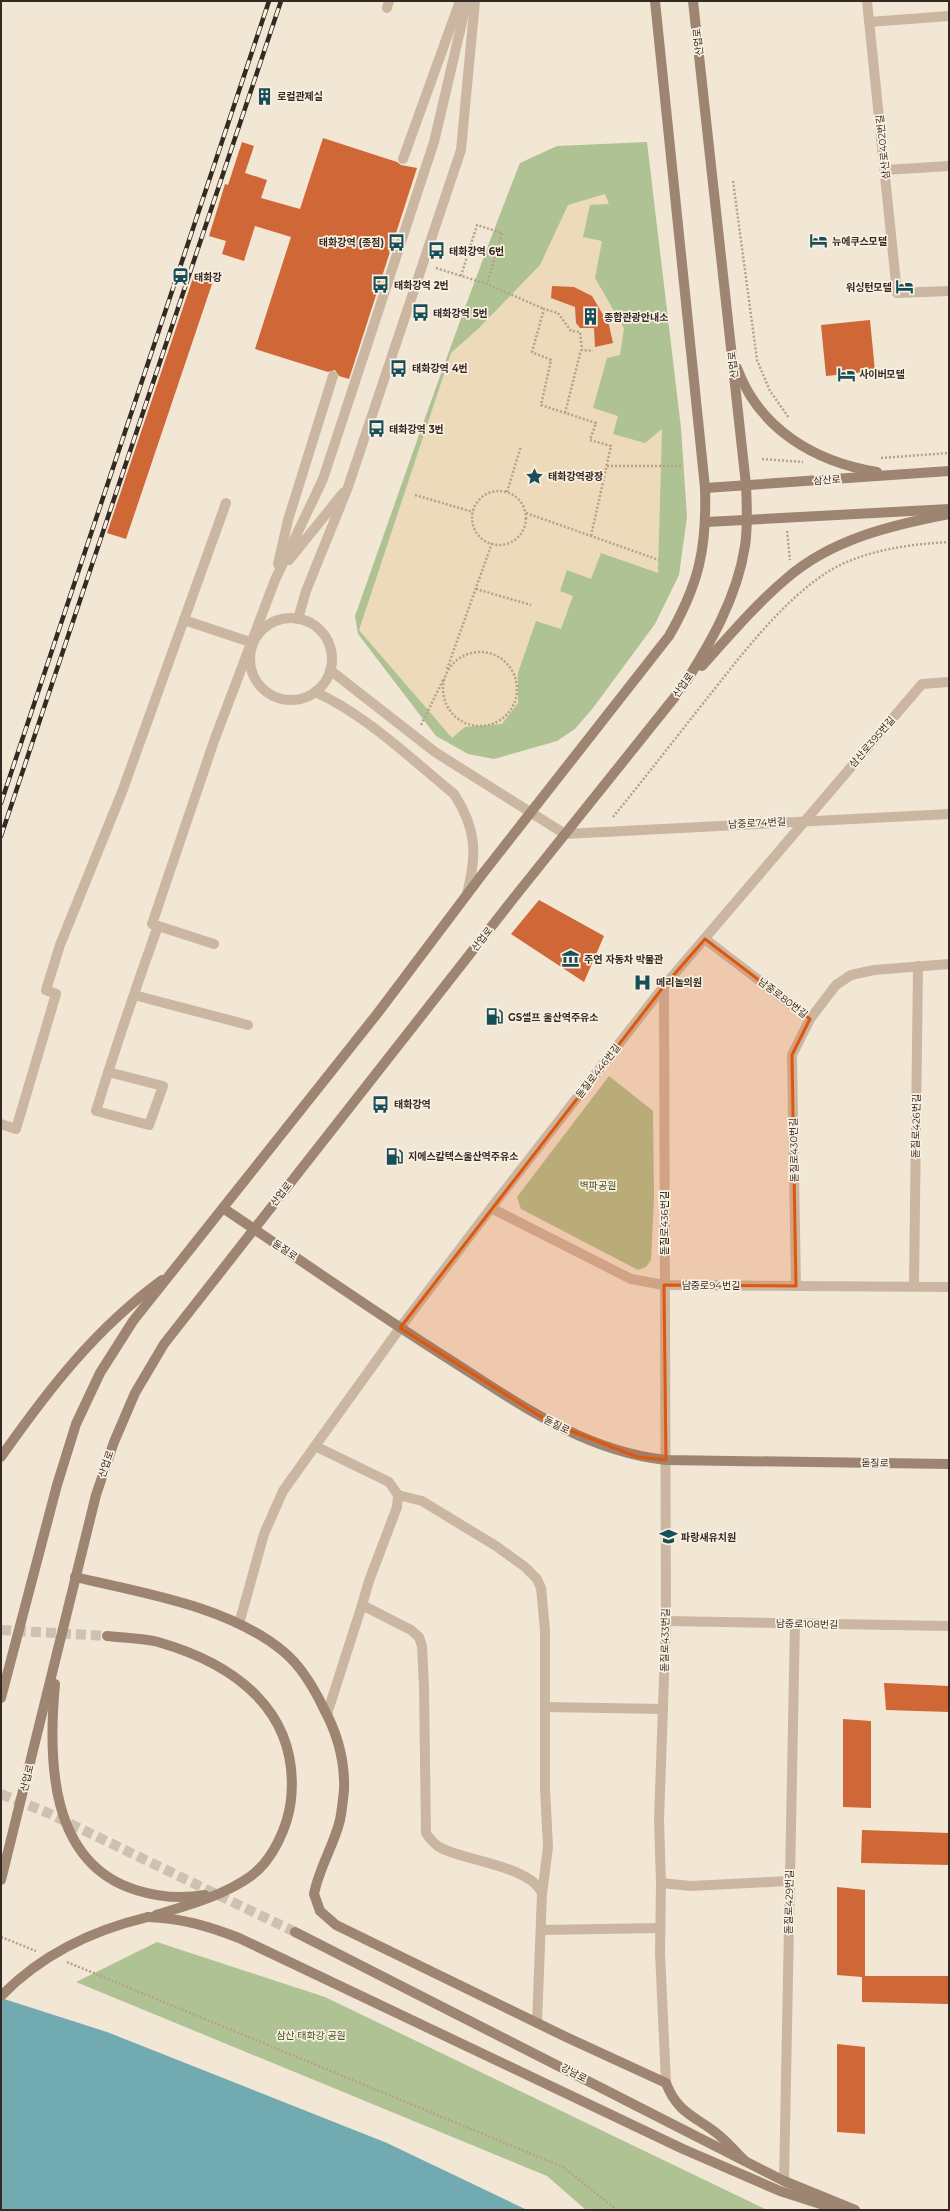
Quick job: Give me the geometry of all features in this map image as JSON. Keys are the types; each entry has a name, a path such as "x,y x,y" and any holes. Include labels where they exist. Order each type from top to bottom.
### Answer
{"main road":[{"path":"1,1698 57,1485 76,1424 104,1367 133,1321 377,1014 467,894 669,636 686,607 697,575 705,542 705,488 655,1"},
{"name":"산업로","path":"1,1880 96,1495 114,1442 135,1393 164,1344 565,834 682,688 704,654 722,620 735,587 745,546 747,519 746,485 693,1"},
{"path":"731,354 751,397 764,415 787,436 817,455 839,464 899,475"},
{"name":"삼산로","path":"705,488 949,472"},
{"path":"706,522 949,509"},
{"path":"682,688 765,598 787,577 811,561 840,545 882,529 949,514"},
{"name":"돋질로","path":"223,1208 400,1328 549,1422 594,1442 637,1457 666,1460 949,1464"},
{"path":"1,1457 58,1380 91,1342 116,1316 173,1271"},
{"path":"76,1578 185,1604 239,1624 258,1633 284,1653 309,1682 327,1714 340,1748 344,1788 340,1820 315,1886 314,1899 320,1911 336,1925 537,2023 666,2083 671,2097 697,2121 719,2135 745,2160"},
{"path":"1,1996 37,1966 62,1949 89,1935 117,1924 148,1917 188,1905 228,1889 252,1875 270,1855 282,1832 290,1809 292,1784 290,1755 279,1728 259,1697 234,1675 198,1656 157,1642 107,1636"},
{"path":"58,1650 53,1726 57,1790 62,1815 73,1840 87,1860 106,1876 127,1887 150,1894 176,1897 203,1895 228,1889"},
{"path":"148,1917 175,1918 207,1925 239,1938 683,2149 780,2191 839,2210"},
{"name":"강남로","path":"295,1932 784,2181 855,2210"}],"street":[{"path":"403,160 460,1"},
{"path":"214,944 152,924 214,741 253,643 275,580 323,479 434,142 467,1"},
{"path":"298,619 306,591 348,487 461,150 475,1"},
{"name":"삼산로402번길","path":"867,1 897,293 949,291"},
{"path":"869,22 949,16"},
{"path":"885,170 949,166"},
{"path":"275,580 288,520 333,376"},
{"path":"275,580 348,487"},
{"path":"1,1124 16,1129 56,994 46,990 58,953 122,792 226,503"},
{"path":"284,619 298,619 311,623 321,632 328,643 332,657 330,670 324,683 315,692 303,698 290,700 276,697 265,691 256,681 251,669 250,656 253,643 260,632 271,623 284,619"},
{"path":"184,620 253,643"},
{"path":"330,670 436,752 565,834"},
{"name":"삼산로395번길","path":"804,821 922,684 949,682"},
{"path":"315,692 336,701 454,794 465,810 471,828 474,847 473,870 467,894"},
{"name":"남중로74번길","path":"565,834 949,814"},
{"name":"돋질로446번길","path":"239,1624 264,1534 283,1492 315,1446 400,1328 491,1208 664,986 804,821"},
{"path":"108,1072 163,1086 149,1125 96,1111 108,1072 158,926"},
{"name":"남중로80번길","path":"704,939 810,1019 836,985 851,975 874,970 949,964"},
{"name":"돋질로426번길","path":"914,1286 918,966"},
{"name":"돋질로436번길","path":"664,986 664,1285 666,1460"},
{"path":"134,995 248,1025"},
{"name":"돋질로430번길","path":"796,1286 792,1055 810,1019"},
{"name":"남중로94번길","path":"491,1208 631,1279 664,1285 949,1287"},
{"path":"315,1446 389,1482 398,1496 397,1507 369,1581 327,1714"},
{"name":"돋질로433번길","path":"666,1460 666,1621 659,1820 661,1883 660,1928 666,2083"},
{"path":"398,1496 422,1501 496,1546 537,1579 543,1596 545,1788 548,1847 542,1894 537,2023"},
{"path":"362,1605 412,1630 419,1637 422,1646 425,1695 426,1833 432,1842 442,1848 530,1878 539,1886 542,1894"},
{"name":"남중로108번길","path":"666,1621 949,1626"},
{"name":"돋질로429번길","path":"784,2181 795,1623"},
{"path":"545,1707 663,1709"},
{"path":"661,1883 691,1886 789,1881"},
{"path":"541,1930 660,1928"}],"path":[{"path":"733,181 757,360 770,391 792,423"},
{"path":"487,284 502,233 477,225 461,276 487,284 544,309 558,313 571,331 580,332 582,350 565,413"},
{"path":"544,309 532,352 551,360 540,405 596,423 590,440 611,446 591,536"},
{"path":"582,350 593,351"},
{"path":"507,492 521,446"},
{"path":"876,457 949,453"},
{"path":"762,459 811,463"},
{"path":"606,466 683,466"},
{"path":"507,492 521,502 526,513 525,528 520,536 505,545 492,543 479,536 472,521 473,512 476,504 489,493 507,492"},
{"path":"415,495 473,512"},
{"path":"526,513 659,560"},
{"path":"787,528 790,564"},
{"path":"612,818 745,650 787,605 821,577 848,561 878,551 918,544 949,542"},
{"path":"416,736 445,676 451,666 460,658 472,653 484,652 496,656 506,663 513,673 516,685 516,697 507,713 493,723 481,726 469,724 458,719 447,705 443,688 445,676 492,543"},
{"path":"476,589 531,605"},
{"path":"1,1937 37,1951"},
{"path":"59,1959 132,1987 563,2167 617,2210"}],"highlighted area":[{"path":"705,939 810,1019 792,1055 796,1286 664,1285 666,1460 637,1457 549,1422 400,1328 664,986"}],"green space":[{"name":"태화강역광장","path":"647,142 681,428 687,517 679,575 655,624 593,708 575,729 557,741 494,759 468,754 436,736 358,634 355,616 456,332 520,163 557,146"},
{"name":"벽파공원","path":"609,1076 653,1111 654,1198 651,1260 646,1267 638,1270 521,1209 517,1197"},
{"name":"삼산 태화강 공원","path":"157,1942 325,1997 767,2210 586,2210 547,2176 76,1982"}],"shaded area":[{"name":"태화강역광장","path":"605,194 609,204 590,205 583,237 602,241 595,278 624,328 620,355 607,358 593,408 618,416 613,434 645,443 662,429 658,573 601,553 591,579 567,570 560,591 573,596 561,629 536,621 518,673 518,703 502,724 465,727 452,738 359,630 451,353 479,328 540,265 568,205"}],"water":[{"path":"1,1998 107,2032 387,2143 527,2210 1,2210"}],"building":[{"path":"323,138 397,162 401,165 417,168 349,379 339,376 335,370 328,372 255,349 291,237 255,226 244,261 222,254 226,241 209,236 225,184 228,185 242,142 254,146 245,173 267,180 261,198 300,209"},
{"path":"195,272 214,278 126,539 107,533"},
{"name":"종합관광안내소","path":"552,286 574,287 592,296 609,325 613,343 595,347 594,328 580,328 576,323 575,307 551,298"},
{"path":"870,320 875,371 826,376 821,325"},
{"name":"주연 자동차 박물관","path":"539,900 604,936 584,982 511,934"},
{"path":"884,1683 949,1686 949,1712 886,1710"},
{"path":"843,1719 871,1721 871,1808 843,1807"},
{"path":"862,1830 949,1833 949,1865 861,1863"},
{"path":"837,1887 865,1890 865,1976 949,1976 949,2004 862,2002 862,1977 837,1975"},
{"path":"837,2044 865,2047 865,2134 837,2132"}],"tunnel":[{"path":"1,1630 107,1636"},
{"path":"1,1794 48,1813 295,1932"}],"railway":[{"path":"1,803 269,1"},
{"path":"1,836 281,1"}],"place":[{"name":"로컬관제실","path":"264,96"},
{"name":"뉴에쿠스모텔","path":"819,241"},
{"name":"태화강역 (종점)","path":"397,242"},
{"name":"태화강역 6번","path":"436,251"},
{"name":"태화강","path":"181,277"},
{"name":"태화강역 2번","path":"381,285"},
{"name":"워싱턴모텔","path":"905,287"},
{"name":"태화강역 5번","path":"420,313"},
{"name":"종합관광안내소","path":"591,317"},
{"name":"태화강역 4번","path":"399,368"},
{"name":"사이버모텔","path":"846,374"},
{"name":"태화강역 3번","path":"376,429"},
{"name":"태화강역광장","path":"535,476"},
{"name":"주연 자동차 박물관","path":"571,959"},
{"name":"메리놀의원","path":"643,982"},
{"name":"GS셀프 울산역주유소","path":"495,1017"},
{"name":"태화강역","path":"381,1104"},
{"name":"지에스칼텍스울산역주유소","path":"395,1156"},
{"name":"파랑새유치원","path":"668,1537"}]}
